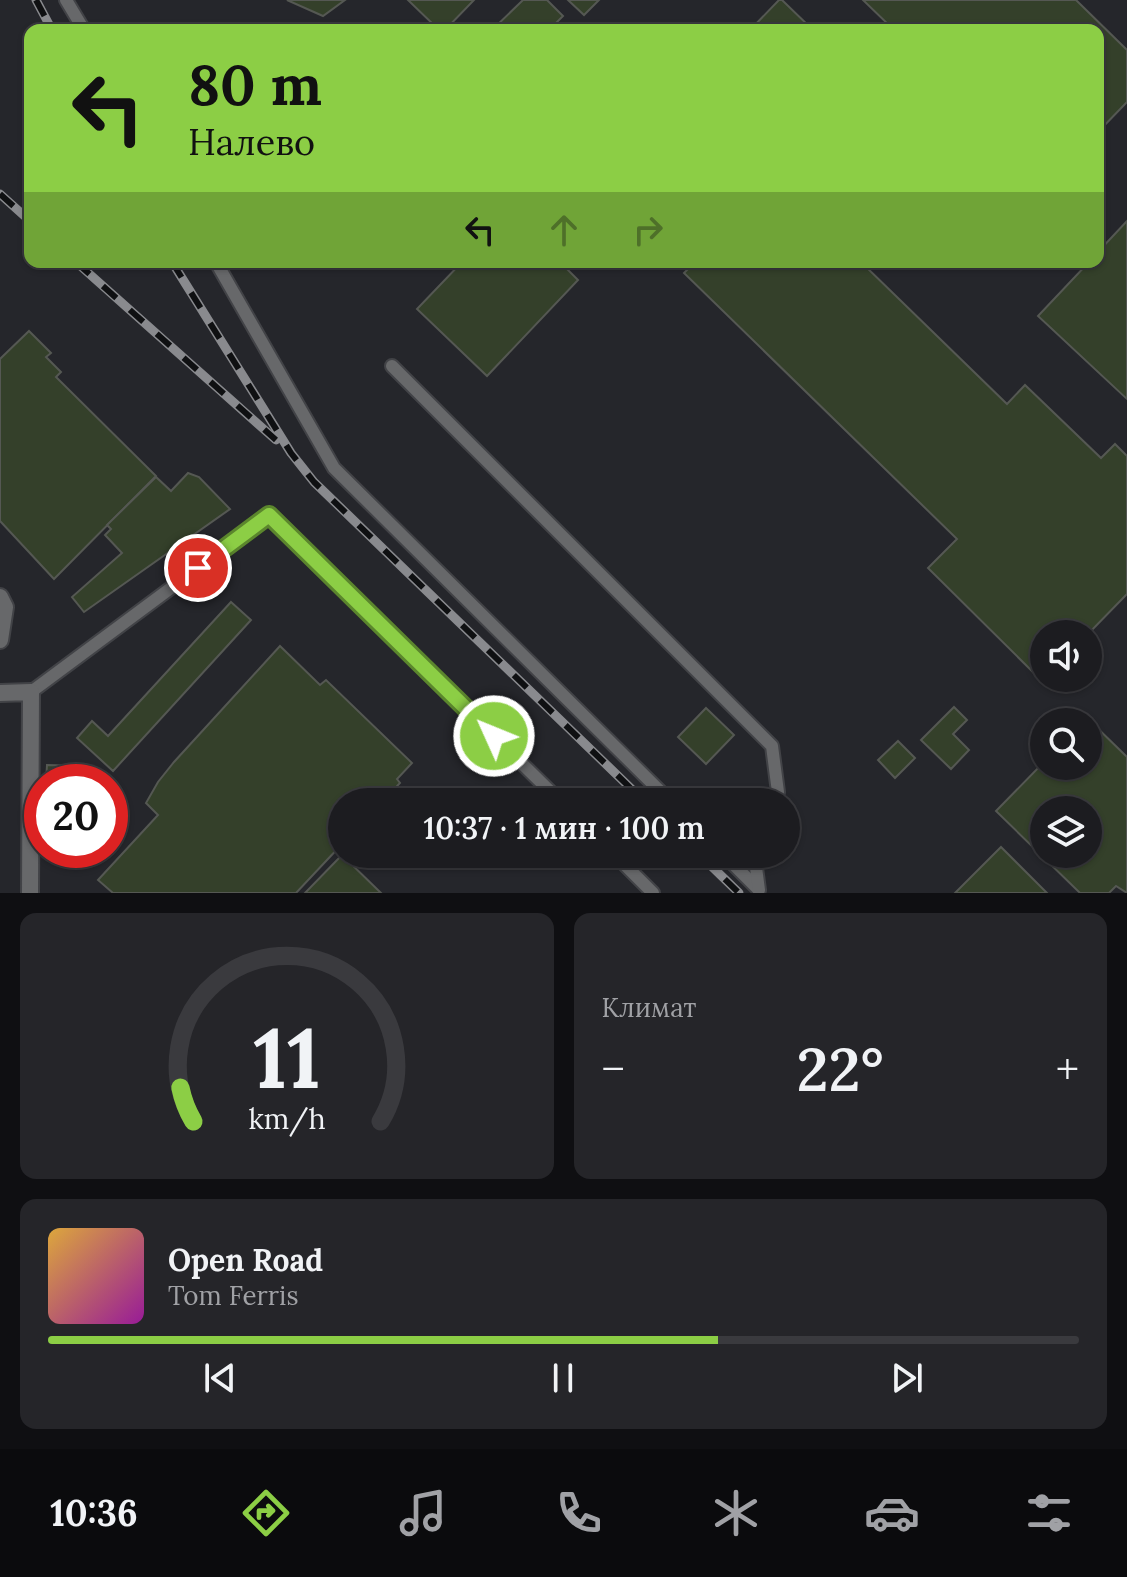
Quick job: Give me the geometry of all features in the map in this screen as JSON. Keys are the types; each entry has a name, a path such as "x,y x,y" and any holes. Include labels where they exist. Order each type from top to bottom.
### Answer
{"street":[{"path":"0,597 5,607 0,640"},
{"path":"0,693 31,692 30,893"}],"lane":[{"path":"66,0 80,24"},
{"path":"219,268 334,468 657,788"},
{"path":"392,366 772,746 777,788"},
{"path":"31,692 269,515 547,788"},
{"path":"628,868 653,893"},
{"path":"737,868 761,891"},
{"path":"757,868 761,891"}],"building":[{"path":"287,0 345,0 323,16"},
{"path":"408,0 474,0 451,24 433,24"},
{"path":"523,0 547,0 563,16 555,24 498,24"},
{"path":"568,0 599,0 584,15"},
{"path":"782,0 807,24 756,24"},
{"path":"863,0 1076,0 1100,24 888,24"},
{"path":"1104,27 1127,50 1127,102 1104,126"},
{"path":"1127,221 1127,399 1038,316 1083,268 1104,268 1104,246"},
{"path":"456,268 566,268 578,280 487,376 417,309"},
{"path":"689,268 867,268 1007,404 1025,385 1101,458 1115,444 1127,456 1127,594 1102,620 1030,620 1030,669 928,568 957,539 684,273"},
{"path":"29,331 51,353 46,357 61,372 56,377 156,476 54,579 0,521 0,359"},
{"path":"188,473 199,477 230,509 84,612 72,597 122,553 105,535 111,529 107,525 156,477 171,491"},
{"path":"231,602 251,620 119,764 105,764 77,738 92,721 108,736"},
{"path":"280,646 320,685 326,680 412,763 397,779 400,783 395,788 328,788 328,859 296,893 113,893 98,880 109,868 128,868 128,848 158,815 146,803 174,762"},
{"path":"954,707 967,720 953,734 969,750 951,769 921,740"},
{"path":"706,708 734,735 706,764 678,737"},
{"path":"1102,733 1127,757 1127,893 1116,886 1109,893 1080,893 1054,868 1102,868 1102,796 1030,796 1030,844 996,811 1030,776 1030,780 1102,780"},
{"path":"898,741 915,758 895,778 878,760"},
{"path":"1001,847 1047,893 955,893"},
{"path":"329,868 355,868 381,893 305,893"}],"railway":[{"path":"36,0 49,24"},
{"path":"0,194 24,216"},
{"path":"83,268 276,440"},
{"path":"176,268 291,453 314,482 631,788"},
{"path":"713,868 739,893"}],"route":[{"path":"198,568 269,515 494,736"}]}
